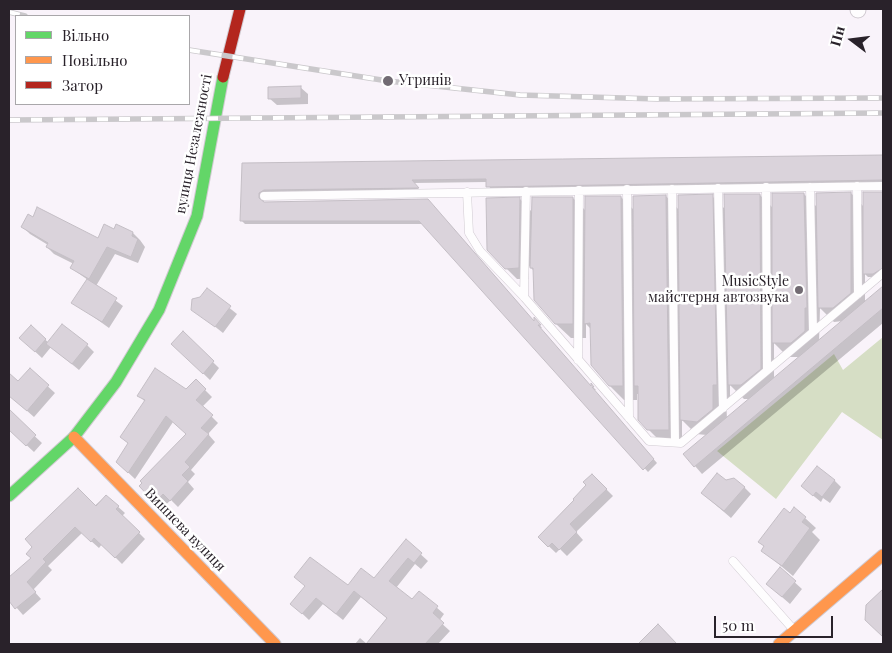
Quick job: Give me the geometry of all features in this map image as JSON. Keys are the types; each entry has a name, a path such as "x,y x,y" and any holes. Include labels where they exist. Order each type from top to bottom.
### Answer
{"street":[{"name":"вулиця Незалежності","path":"9,496 74,437 116,382 159,310 197,216 226,58 240,9"},
{"name":"Вишнева вулиця","path":"74,437 275,644"},
{"path":"779,644 883,555"}],"lane":[{"path":"857,186 858,294"},
{"path":"264,196 883,186"},
{"path":"766,187 767,369"},
{"path":"810,187 813,331"},
{"path":"718,188 723,408"},
{"path":"626,189 629,418"},
{"path":"672,189 675,442"},
{"path":"578,360 579,190"},
{"path":"524,297 526,191"},
{"path":"467,192 469,233 480,251 524,297 649,441 680,443 883,273"},
{"path":"733,561 795,631"}],"green space":[{"path":"883,337 883,440 842,412 776,499 717,451 834,354 843,370"}],"building":[{"path":"301,86 301,98 268,99 268,87"},
{"path":"883,155 883,180 486,187 486,179 412,180 419,188 264,190 259,193 259,198 264,202 428,199 534,321 534,317 541,325 538,325 591,386 591,383 594,387 592,387 654,459 643,470 419,221 240,221 242,163"},
{"path":"851,192 851,293 833,308 818,308 816,193"},
{"path":"863,192 883,192 883,268 873,274 863,274"},
{"path":"772,193 804,193 807,308 805,308 805,331 791,343 772,343"},
{"path":"713,194 717,385 713,385 713,409 697,422 680,420 678,195"},
{"path":"724,194 760,194 761,369 741,385 728,385"},
{"path":"666,195 669,430 647,430 638,420 638,386 634,386 633,196"},
{"path":"585,196 621,196 623,386 609,386 591,365 590,323 584,324"},
{"path":"520,197 519,268 505,269 487,250 486,198"},
{"path":"532,197 573,197 573,324 555,324 534,300 533,268 530,268"},
{"path":"37,207 98,238 104,224 114,229 116,224 133,232 132,236 138,239 131,257 107,247 89,279 70,268 74,261 46,247 48,243 21,227 28,214 33,217"},
{"path":"87,279 117,298 102,322 71,303"},
{"path":"883,286 883,308 694,467 683,454"},
{"path":"207,288 231,306 215,327 191,310 192,299 200,297"},
{"path":"62,324 88,344 72,364 46,344"},
{"path":"31,325 46,339 35,352 19,338"},
{"path":"183,331 214,361 203,374 171,344"},
{"path":"30,368 49,385 27,411 9,396 9,373 18,381"},
{"path":"155,368 186,389 196,379 206,389 196,400 213,415 201,428 209,434 185,462 190,467 182,475 188,481 170,501 163,494 155,503 139,486 142,483 140,481 186,434 166,416 128,473 116,462 128,443 120,437 145,400 137,396"},
{"path":"9,409 36,435 26,446 9,430"},
{"path":"817,466 835,480 822,497 816,492 813,496 801,486"},
{"path":"717,473 726,480 734,478 745,487 724,511 701,493"},
{"path":"592,474 607,489 570,524 577,532 559,550 552,543 548,547 538,537 574,500 586,485 583,482"},
{"path":"78,488 96,506 106,495 119,506 116,509 140,532 115,558 94,538 91,542 75,527 43,559 46,562 27,582 36,592 15,609 9,601 9,577 31,558 26,554 32,547 25,539"},
{"path":"794,507 806,517 802,522 810,528 782,566 761,551 764,546 758,542 784,508 790,513"},
{"path":"406,539 422,553 414,563 408,558 389,581 412,599 419,591 438,606 433,613 444,623 425,644 366,644 387,618 354,591 336,614 316,598 302,614 290,604 305,586 294,577 310,557 348,585 361,568 374,578"},
{"path":"780,567 796,581 782,597 766,584"},
{"path":"883,589 883,637 865,620 866,605"},
{"path":"658,624 677,644 638,644"}],"railway":[{"path":"9,12 21,15"},
{"path":"190,50 388,81 520,95 658,99 883,98"},
{"path":"9,120 883,113"}],"traffic: fast":[{"path":"9,496 74,437 116,382 159,310 197,216 223,77"}],"traffic: slow":[{"path":"74,437 275,644"},
{"path":"779,644 883,555"}],"traffic: jam":[{"path":"223,77 240,9"}],"place":[{"name":"Угринів","path":"388,81"},
{"name":"MusicStyle майстерня автозвука","path":"799,290"}]}
